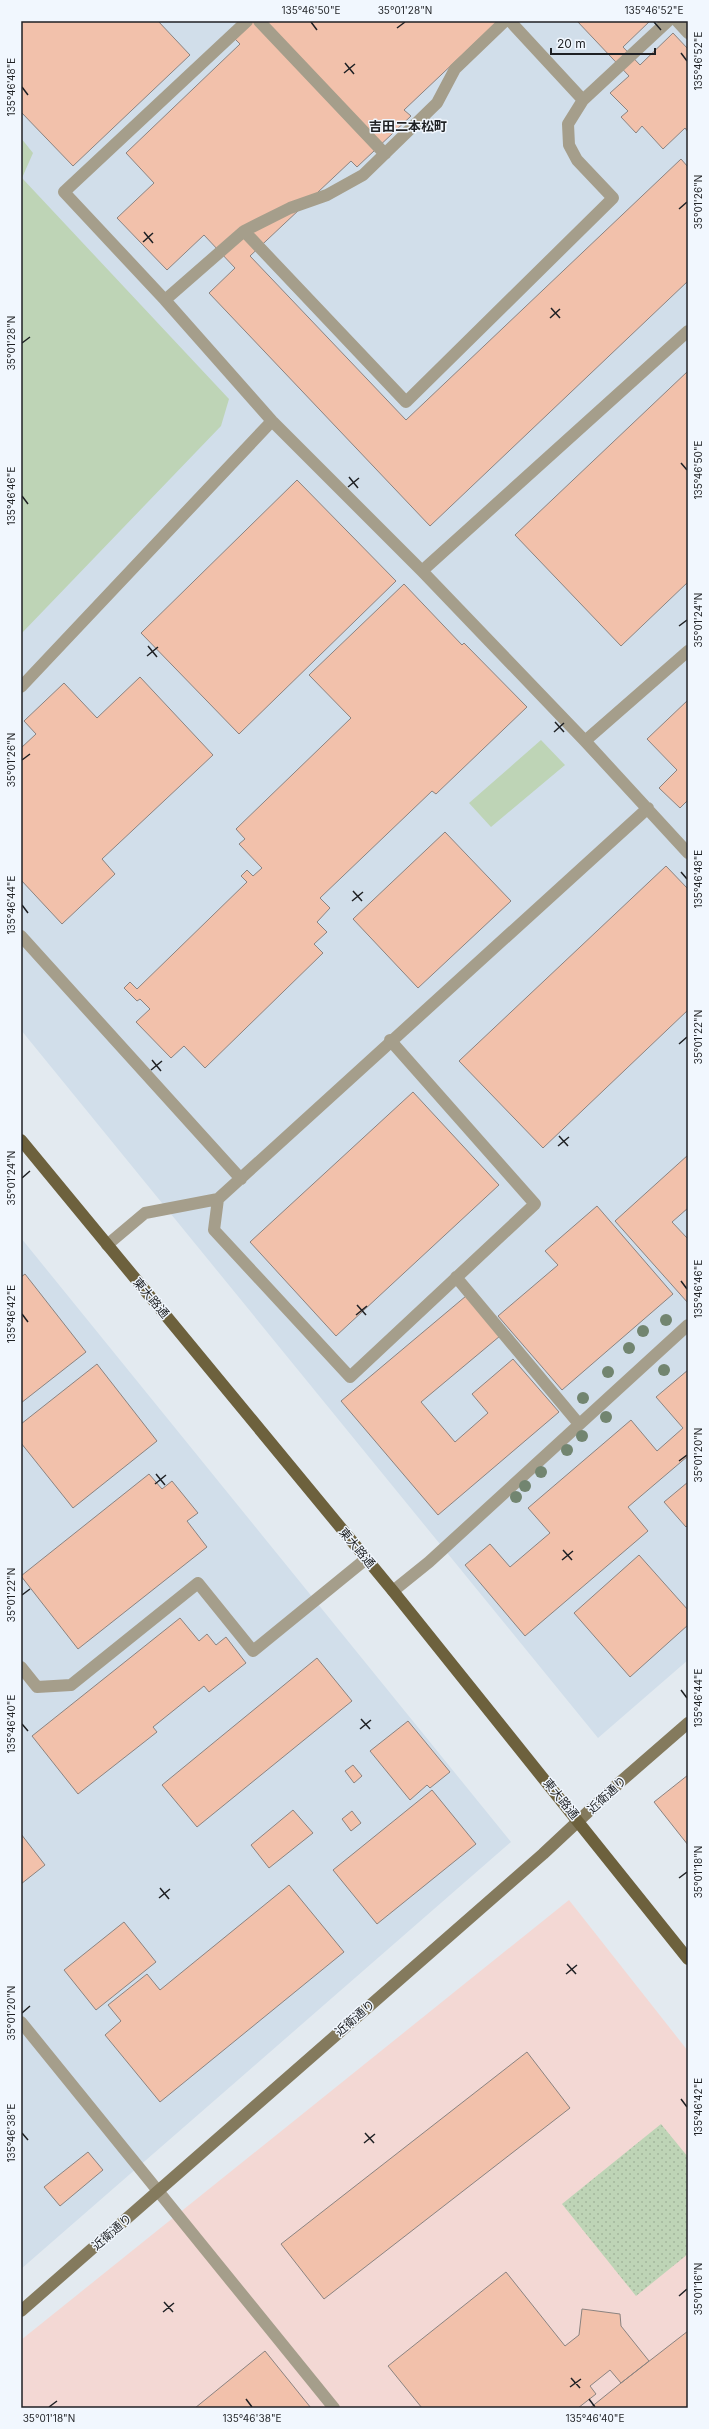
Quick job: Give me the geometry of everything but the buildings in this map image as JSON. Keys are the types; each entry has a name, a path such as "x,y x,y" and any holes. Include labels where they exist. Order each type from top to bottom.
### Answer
{"main road":[{"name":"東大路通","path":"21,1140 393,1592 579,1821 688,1959"}],"street":[{"name":"近衛通り","path":"21,2311 579,1821 618,1783 688,1723"}],"lane":[{"path":"247,21 64,192 165,300 272,422 422,571 585,741 688,853"},
{"path":"259,21 385,154"},
{"path":"165,300 244,232 290,208 327,195 363,175 437,103 455,69 505,21"},
{"path":"510,21 584,100"},
{"path":"244,232 406,402 613,198 577,160 569,145 568,124 584,100 668,21"},
{"path":"677,21 688,33"},
{"path":"422,571 688,331"},
{"path":"21,687 272,422"},
{"path":"585,741 688,651"},
{"path":"107,1246 145,1213 218,1199 390,1040 648,808"},
{"path":"21,936 241,1179"},
{"path":"218,1199 214,1230 350,1377 535,1204 390,1040"},
{"path":"456,1277 579,1424"},
{"path":"393,1592 429,1562 688,1325"},
{"path":"21,1667 37,1687 71,1685 198,1583 253,1651 366,1559"},
{"path":"21,2022 157,2192 334,2408"}],"shaded area":[{"path":"21,21 688,21 688,1660 598,1738 21,1030"},
{"path":"21,1238 511,1842 21,2269"},
{"path":"569,1900 688,2051 688,2408 21,2408 21,2340"}],"green space":[{"path":"21,138 33,153 22,178 229,399 221,426 21,634"},
{"path":"541,740 565,765 491,827 469,803"},
{"path":"661,2124 688,2157 688,2254 636,2296 562,2204"}],"district":[{"name":"吉田二本松町","path":"408,126"}]}
